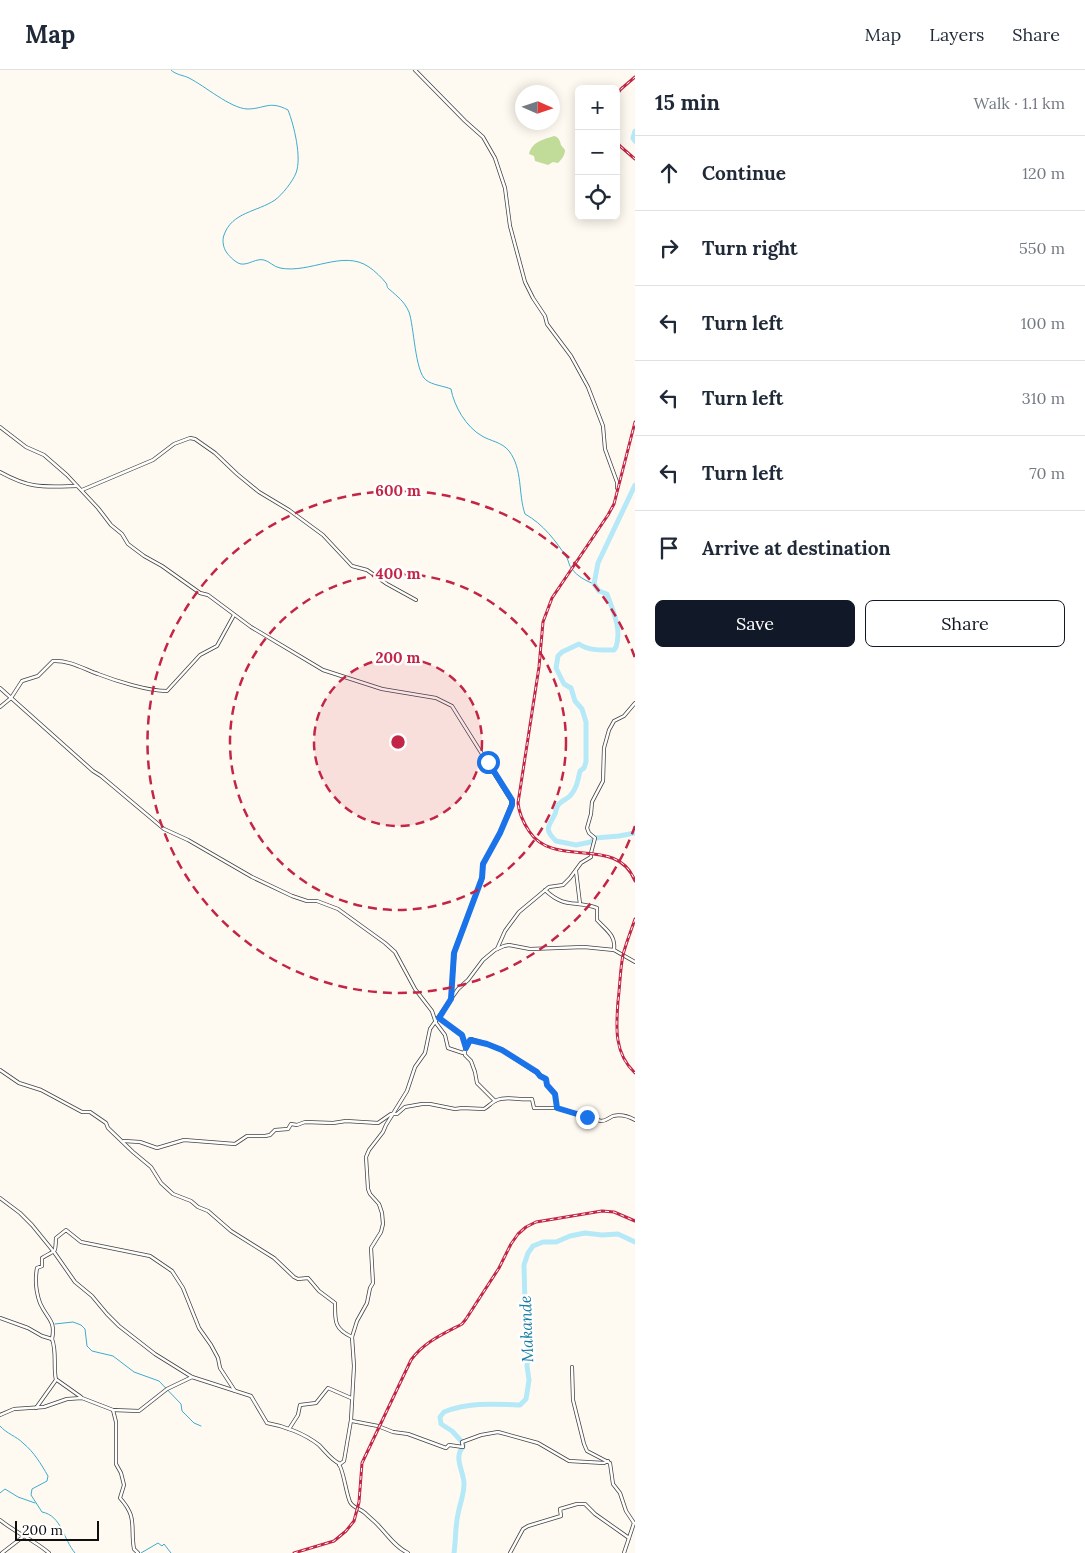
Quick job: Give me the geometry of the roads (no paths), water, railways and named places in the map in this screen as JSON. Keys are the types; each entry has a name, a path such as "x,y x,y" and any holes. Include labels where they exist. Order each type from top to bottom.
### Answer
{"street":[{"path":"415,70 482,137 495,158 505,188 510,226 525,282 545,316 547,324 571,356 588,387 603,426 605,449 617,482 617,488"},
{"path":"0,426 26,447 44,455 68,475 111,525 121,533 128,544 200,592 208,595 234,615 323,670 382,689 433,697 446,702 459,714 470,736 486,757 492,771 512,800 512,805 500,833 483,864 482,878 455,949 451,999"},
{"path":"82,490 153,460 174,444 190,438 195,439 215,453 259,492 289,510 323,535 352,566 367,570 416,600"},
{"path":"0,472 23,484 39,487 77,486"},
{"path":"0,707 11,698 22,681 38,676 53,661 67,662 109,678 154,690 167,691 200,655 217,646 234,615"},
{"path":"0,688 93,771 164,829 188,840 248,875 292,896 307,901 317,901 338,909 371,932 395,952 415,989 432,1011 436,1022 445,1035 448,1048 461,1053 466,1049 470,1040 502,1050 546,1079 547,1085 555,1094 557,1108"},
{"path":"497,949 512,920 544,890 552,886 563,885 581,863 591,856 590,853 596,838 589,833 587,828 592,800 604,781 604,748 609,730 614,721 623,716 635,703"},
{"path":"576,870 580,904"},
{"path":"544,890 560,902 597,908 597,920 612,937 615,943 614,950"},
{"path":"408,1553 400,1549 378,1524 352,1505 344,1485 342,1467 351,1420 354,1373 352,1337 357,1321 367,1303 373,1283 372,1248 381,1232 383,1224 380,1204 370,1194 368,1189 366,1157 407,1091 415,1067 425,1053 430,1029 451,999 483,960 497,949 509,945 530,949 581,947 614,950 635,962"},
{"path":"439,1018 462,1035 466,1055 475,1072 477,1083 494,1101"},
{"path":"0,1070 19,1083 41,1090 80,1111 90,1112 105,1122 108,1128 151,1167 161,1183 173,1194 191,1201 198,1207 208,1211 231,1231 274,1258 294,1277 300,1279 308,1278 319,1291 335,1303 336,1323 343,1333 352,1337"},
{"path":"124,1141 140,1142 157,1148 189,1140 213,1144 235,1144 247,1136 265,1136 278,1128 288,1129 291,1124 346,1121 378,1123 389,1114 398,1114 405,1107 427,1104 455,1109 484,1110 494,1101 509,1098 517,1100 532,1099 534,1108 557,1108 601,1121 607,1120 612,1116 622,1115 635,1120"},
{"path":"0,1198 23,1216 54,1252 75,1282 92,1296 110,1318 155,1354 192,1377 253,1397 267,1423 305,1436 319,1445 342,1467"},
{"path":"192,1377 167,1389 139,1411 113,1410 82,1398 56,1380 54,1369 55,1348 52,1339 53,1323 40,1302 35,1277 37,1268 42,1266 42,1258 54,1252 57,1246 56,1238 66,1230 81,1242 152,1257 172,1271 183,1288 199,1328 211,1344 218,1358 220,1368 235,1391"},
{"path":"0,1318 52,1339"},
{"path":"572,1367 573,1400 584,1444 587,1451 610,1463 613,1484 620,1493 626,1511 634,1523 624,1553"},
{"path":"36,1408 56,1380"},
{"path":"289,1429 298,1415 300,1405 316,1403 328,1388 351,1398"},
{"path":"0,1414 14,1409 44,1407 67,1399 82,1398"},
{"path":"113,1410 116,1422 116,1464 124,1485 120,1498 125,1504 132,1520 134,1549 138,1553"},
{"path":"351,1420 360,1424 378,1426 393,1432 408,1434 446,1448 449,1445 463,1447 462,1442 481,1435 498,1432 538,1443 569,1461 604,1463 608,1461"},
{"path":"338,1464 344,1461"},
{"path":"510,1553 523,1529 561,1516 560,1509 577,1504 585,1504 595,1514 629,1538"},
{"path":"632,1521 635,1517"},
{"path":"0,1520 35,1541 49,1553"},
{"path":"2,1553 24,1536"}],"waterway":[{"path":"171,70 189,78 225,101 240,108 253,109 271,105 288,110 290,116 298,150 296,173 287,188 275,200 239,217 228,227 223,242 228,255 241,264 261,260 278,267 291,269 348,260 359,262 376,273 403,302 409,312 417,359 422,375 429,382 451,389 458,409 466,422 476,432 509,451 516,466 525,514 549,533 567,558 574,572 594,584"},
{"path":"635,131 633,138 635,141"},
{"name":"Makande","path":"635,485 598,563 594,584 599,591 607,594 612,607 618,634 616,647 614,650 596,650 579,644 558,656 556,668 564,684 571,688 575,701 582,709 586,722 586,762 584,768 580,771 574,790 570,796 558,805 548,828 556,841 576,845 591,842 595,838 635,833"},
{"name":"Makande","path":"454,1553 457,1519 464,1488 464,1479 459,1460 463,1443 452,1431 441,1424 440,1417 444,1412 453,1409 482,1404 520,1405 526,1399 529,1380 527,1366 530,1325 525,1306 524,1265 528,1253 533,1246 543,1242 556,1242 570,1236 585,1233 618,1234 635,1242"},
{"path":"55,1324 73,1322 81,1325 85,1329 87,1346 92,1351 113,1356 134,1372 159,1381 181,1404 182,1411 194,1423 201,1426"},
{"path":"0,1426 27,1447 37,1458 48,1476 47,1481 32,1489 31,1495 42,1512 49,1514 58,1523 75,1553"},
{"path":"0,1493 5,1489 18,1497 35,1503"},
{"path":"141,1553 158,1543 162,1546 164,1544 171,1553"}],"railway":[{"path":"620,90 635,77"},
{"path":"620,146 635,159"},
{"path":"635,422 614,504 552,598 543,622 539,667 518,803 520,814 525,824 540,842 554,849 600,855 614,859 626,867 635,881"},
{"path":"635,919 623,955 617,1021 620,1049 623,1057 635,1073"},
{"path":"294,1553 334,1541 354,1521 359,1502 362,1463 411,1360 428,1343 462,1324 499,1268 518,1234 536,1222 602,1211 614,1212 635,1221"}]}
